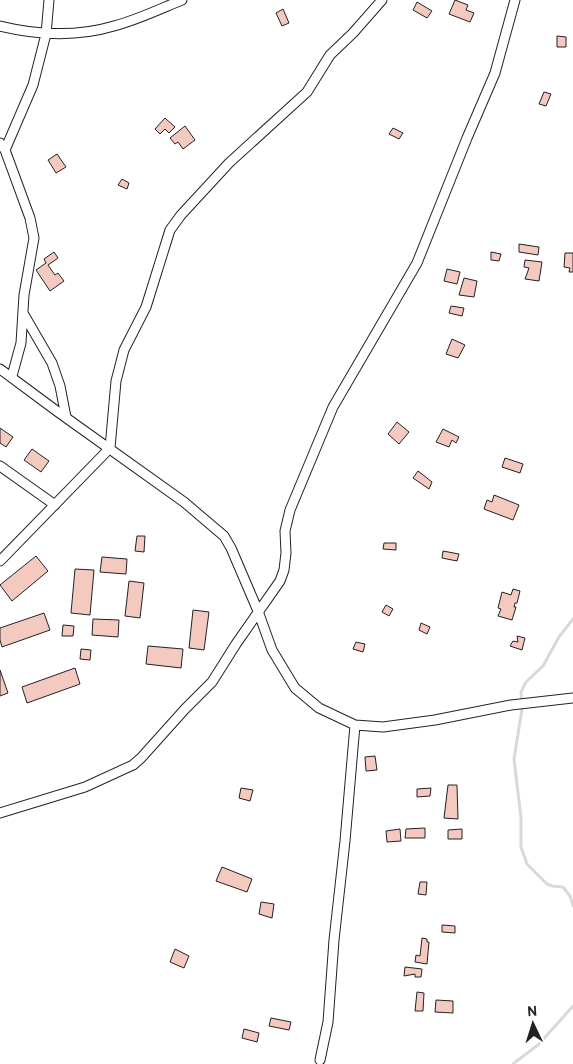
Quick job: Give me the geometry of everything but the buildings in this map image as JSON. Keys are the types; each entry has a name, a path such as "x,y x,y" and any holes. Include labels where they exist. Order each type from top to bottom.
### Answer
{"street":[{"path":"12,376 21,343 24,295 34,238 30,218 2,147 32,86 46,34 49,0"},
{"path":"0,26 22,32 46,34 84,32 113,27 182,0"},
{"path":"0,561 110,448 116,381 122,358 134,328 146,307 170,230 229,163 308,92 330,55 353,33 382,0"},
{"path":"0,813 85,787 133,765 212,682 280,581 284,570 286,553 285,531 290,510 334,407 417,263 495,73 515,0"},
{"path":"23,312 52,364 60,386 66,417"},
{"path":"0,368 184,502 224,536 258,611 272,650 295,688 319,708 355,725 383,727 435,720 511,705 573,698"},
{"path":"0,466 55,505"},
{"path":"320,1060 328,1022 355,725"}],"waterway":[{"path":"573,619 559,637 543,666 526,682 521,692 522,709 514,759 521,818 521,847 527,864 547,884 563,887 570,896 573,906"},
{"path":"513,1064 539,1044 573,1006"}]}
